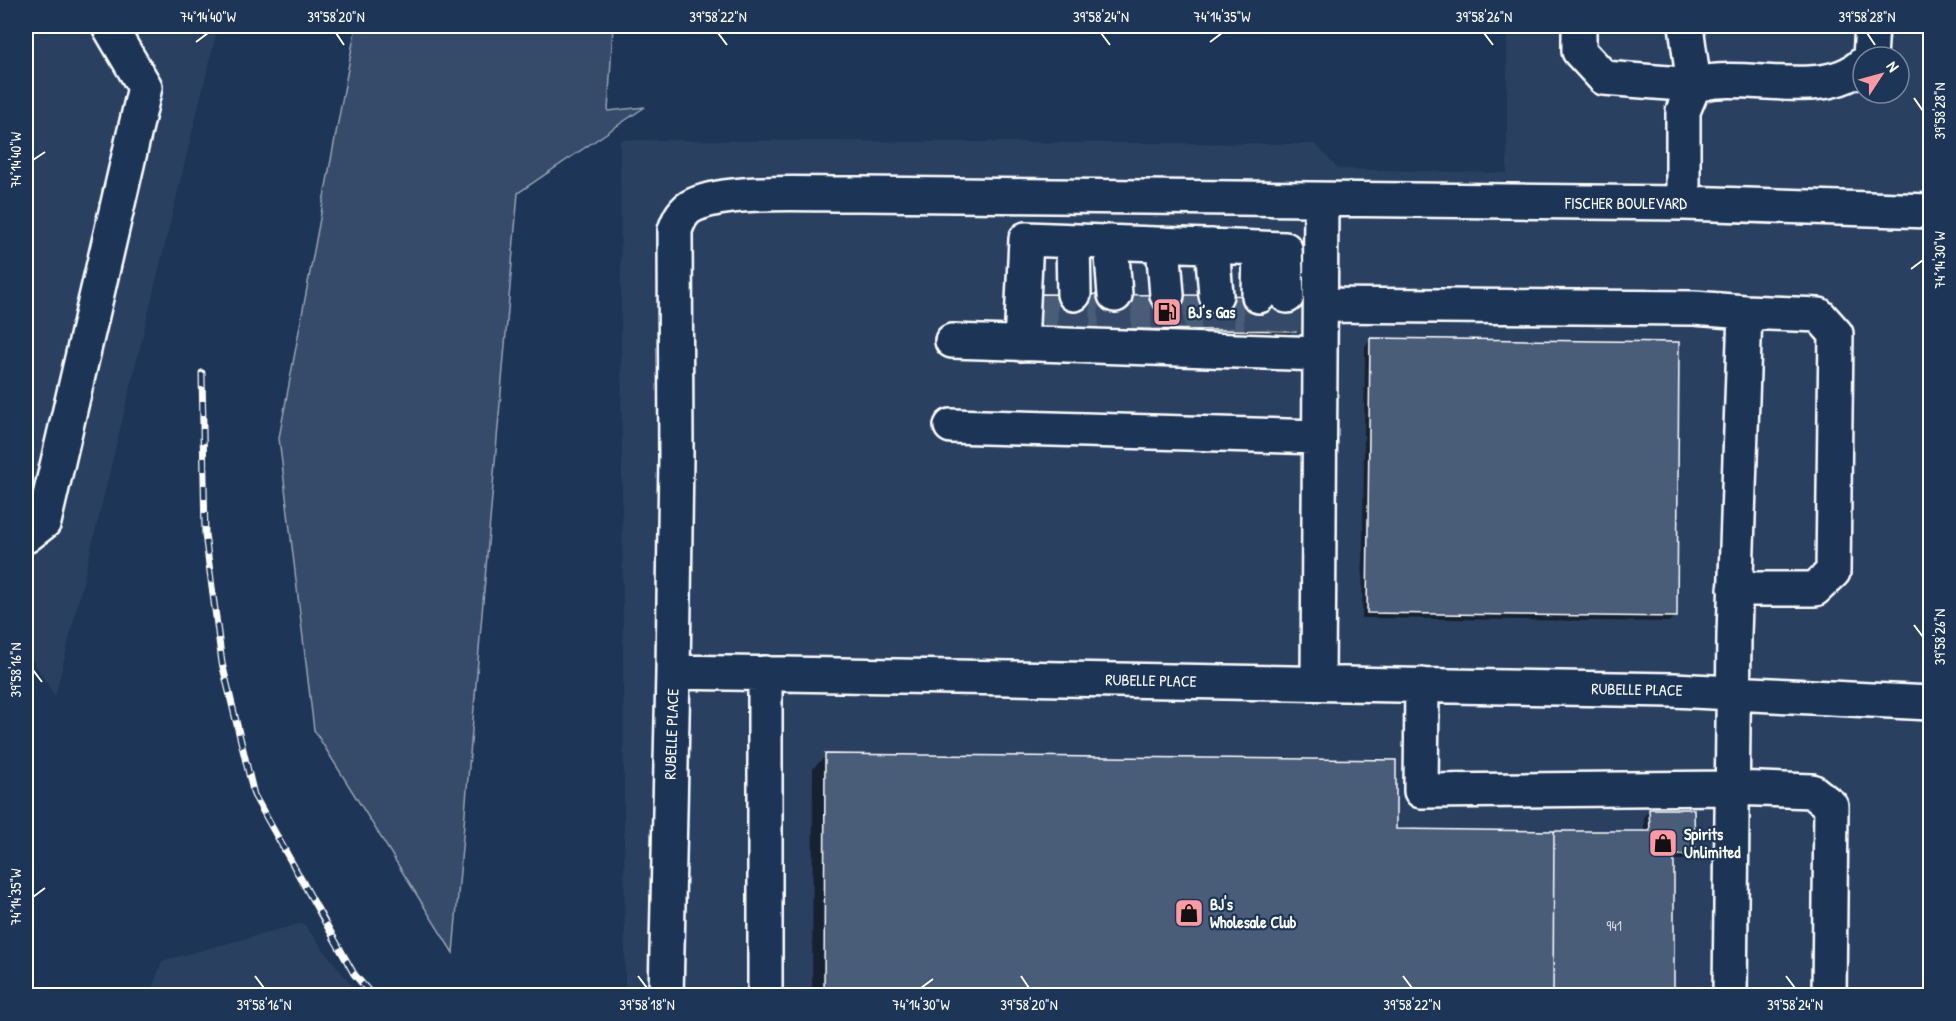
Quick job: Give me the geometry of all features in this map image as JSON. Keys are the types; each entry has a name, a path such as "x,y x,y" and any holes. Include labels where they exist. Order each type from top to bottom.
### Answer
{"lane":[{"path":"26,536 44,522 145,87 109,26"},
{"path":"1579,26 1579,51 1604,78 1694,85 1717,81 1820,83 1851,73"},
{"path":"1683,203 1683,111 1694,85 1686,26"},
{"path":"1871,45 1872,26"},
{"name":"FISCHER BOULEVARD","path":"673,672 676,457 675,230 680,216 692,206 716,198 740,195 1040,196 1322,201 1683,203 1930,211"},
{"path":"1040,196 1041,240"},
{"path":"1216,295 1237,247 1239,199"},
{"path":"1318,683 1318,436 1322,201"},
{"path":"1021,344 1026,239 1285,249 1273,296"},
{"path":"1073,241 1074,294"},
{"path":"1111,242 1114,295"},
{"path":"1163,244 1167,295"},
{"path":"1321,305 1694,308 1819,315 1836,334 1833,572 1815,589 1736,589"},
{"path":"1730,996 1733,693 1745,312"},
{"path":"952,341 1021,344 1075,337 1274,341 1320,354"},
{"path":"951,426 1318,436"},
{"name":"RUBELLE PLACE","path":"665,985 673,672 1422,685 1733,693 1930,703"},
{"path":"765,673 765,996"},
{"path":"1422,685 1421,791 1732,788 1812,791 1831,806 1829,996"}],"shaded area":[{"path":"26,26 218,26 55,697 26,649"},
{"path":"356,26 613,26 608,111 645,107 518,193 453,953 314,730 279,438"},
{"path":"1507,26 1930,26 1930,995 625,995 620,140 1315,144 1339,169 1507,173"},
{"path":"303,923 359,995 150,995 162,961"}],"building":[{"name":"BJ’s Gas","path":"1038,294 1296,296 1296,331 1037,328"},
{"path":"1370,338 1679,342 1677,617 1367,613"},
{"name":"BJ's Wholesale Club","path":"825,754 1396,760 1396,829 1554,831 1553,996 824,996"},
{"path":"1649,809 1694,809 1695,855 1674,855 1674,996 1553,996 1554,831 1650,831"}],"tunnel":[{"path":"1074,294 1074,328"},
{"path":"1115,295 1115,329"},
{"path":"1167,295 1168,330"},
{"path":"1216,295 1218,330"},
{"path":"1259,296 1261,330"},
{"path":"1286,331 1287,296"}],"railway":[{"path":"202,373 205,534 222,663 254,795 354,974 373,996"}],"place":[{"name":"BJ’s Gas","path":"1167,312"},
{"name":"Spirits Unlimited","path":"1663,843"},
{"name":"BJ's Wholesale Club","path":"1189,913"}]}
